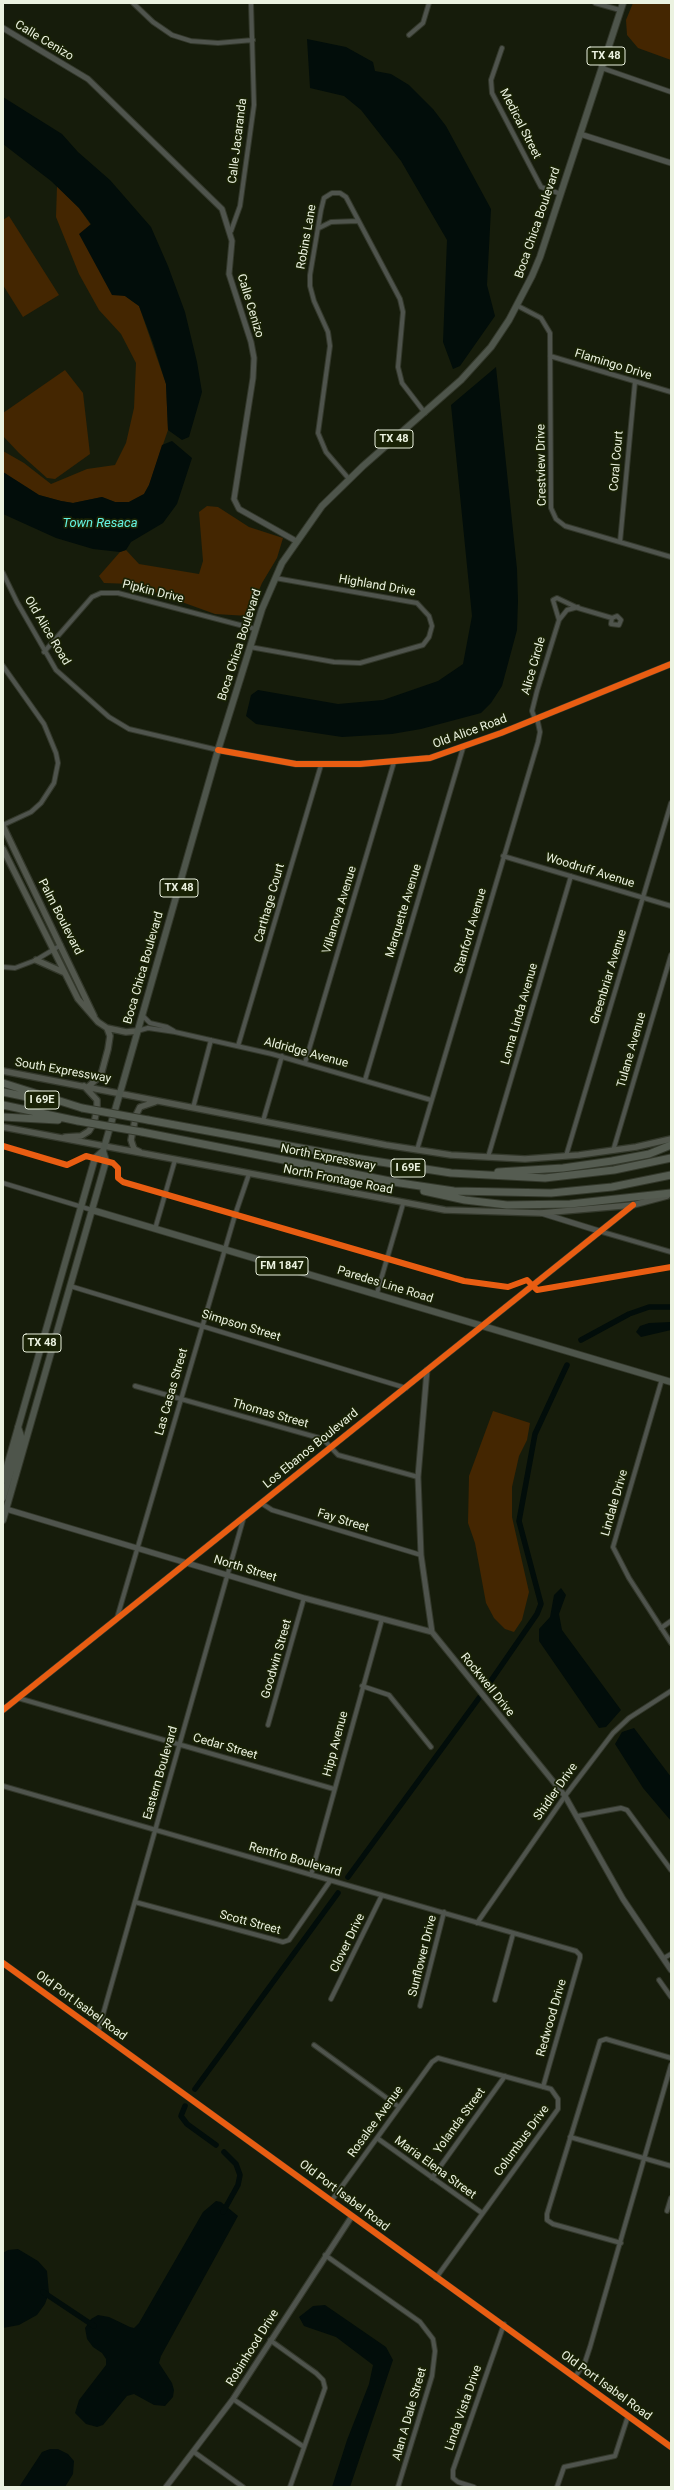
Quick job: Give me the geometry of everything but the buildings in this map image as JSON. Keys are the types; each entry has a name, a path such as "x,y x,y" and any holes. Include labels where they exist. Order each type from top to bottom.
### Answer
{"highway":[{"path":"3,1083 82,1108"},
{"name":"I 69E","path":"3,1092 82,1108"},
{"name":"I 69E","path":"3,1105 78,1121"},
{"name":"North Expressway","path":"82,1108 354,1158 451,1173 545,1178 614,1170 671,1158"},
{"path":"3,1117 78,1121"},
{"name":"North Expressway","path":"78,1121 142,1132 348,1173 454,1190 517,1194 612,1187 671,1175"},
{"path":"451,1173 563,1168 649,1154 671,1145"},
{"path":"348,1173 465,1200 507,1205 570,1204 671,1194"}],"main road":[{"name":"Boca Chica Boulevard","path":"3,1520 5,1507 106,1161 104,1149 218,750 255,629 275,578 296,541 322,506 349,479 425,413 479,361 502,332 518,306 532,276 561,194 622,3"},
{"name":"Palm Boulevard","path":"3,826 96,1020"},
{"name":"Palm Boulevard","path":"3,848 52,950 78,999 96,1020 107,1028 126,1032 137,1031"},
{"path":"36,960 64,972"},
{"path":"57,1137 81,1136 89,1131 94,1123 98,1109 97,1100 86,1086 101,1074 110,1036 107,1028"},
{"name":"South Expressway","path":"3,1071 120,1093"},
{"name":"North Expressway","path":"120,1093 417,1150 488,1157 524,1158 566,1156 613,1151 671,1139"},
{"path":"143,1154 131,1145 131,1132 136,1115 143,1104 161,1102"},
{"name":"North Frontage Road","path":"3,1127 57,1137 104,1149 143,1154 403,1204 445,1210 541,1213 633,1205 671,1194"},
{"name":"Boca Chica Boulevard","path":"3,1480 95,1158 104,1149"},
{"name":"Paredes Line Road","path":"92,1210 377,1293 481,1326 671,1382"},
{"path":"3,1498 21,1436 18,1427"}],"street":[{"path":"132,3 153,22 172,35 191,41 218,43 253,40"},
{"name":"Calle Jacaranda","path":"231,231 240,206 254,104 251,3"},
{"path":"410,35 423,23 429,3"},
{"path":"595,3 620,10"},
{"name":"Calle Cenizo","path":"3,28 88,79 216,201 224,214 231,231 233,253 229,274 251,342 254,358 253,378 234,499 239,509 296,541"},
{"name":"Medical Street","path":"502,48 491,80 492,93 541,188 561,194"},
{"path":"602,68 671,92"},
{"path":"580,134 671,163"},
{"name":"Robins Lane","path":"349,479 326,452 318,433 330,356 328,332 310,286 321,210 324,198 332,193 340,193 346,197 400,299 403,312 397,352 398,367 402,383 425,413"},
{"path":"319,228 331,222 358,221"},
{"name":"Crestview Drive","path":"518,306 545,322 550,333 551,508 556,518 565,526 671,557"},
{"name":"Flamingo Drive","path":"550,356 671,392"},
{"name":"Coral Court","path":"620,542 635,382"},
{"name":"Old Alice Road","path":"3,573 44,652 56,670 117,724 129,729 218,750 278,762 321,765 394,762 430,758 463,748 671,664"},
{"name":"Highland Drive","path":"250,646 334,662 360,663 423,645 429,637 432,626 429,616 417,603 275,578"},
{"name":"Pipkin Drive","path":"44,652 92,597 101,593 118,593 255,629"},
{"path":"578,608 567,610 559,620 553,605 555,598 578,608 612,618"},
{"name":"Alice Circle","path":"536,719 532,711 559,620"},
{"path":"3,666 44,724 56,753 58,763 54,783 41,803 30,812 3,826"},
{"name":"Stanford Avenue","path":"417,1150 538,742 540,732 536,719"},
{"name":"Marquette Avenue","path":"365,1080 463,748"},
{"name":"Villanova Avenue","path":"305,1063 394,762"},
{"name":"Carthage Court","path":"238,1046 321,765"},
{"name":"Greenbriar Avenue","path":"566,1156 671,803"},
{"name":"Woodruff Avenue","path":"503,856 671,906"},
{"name":"Loma Linda Avenue","path":"488,1157 571,876"},
{"path":"3,967 15,968 36,960 61,945"},
{"name":"Tulane Avenue","path":"613,1151 671,955"},
{"name":"Aldridge Avenue","path":"142,1015 150,1023 167,1027 174,1032"},
{"name":"Aldridge Avenue","path":"137,1031 148,1028 174,1032 282,1056 431,1100"},
{"path":"193,1108 211,1040"},
{"path":"263,1121 282,1056"},
{"path":"156,1229 175,1160"},
{"name":"Las Casas Street","path":"117,1618 202,1325 249,1174"},
{"path":"3,1183 92,1210"},
{"path":"377,1293 403,1204"},
{"name":"Los Ebanos Boulevard","path":"3,1710 187,1562 243,1520 261,1503 633,1205"},
{"path":"541,1213 671,1252"},
{"name":"Simpson Street","path":"70,1286 406,1388"},
{"path":"426,1370 418,1477 421,1555 432,1632"},
{"name":"Lindale Drive","path":"662,1379 613,1546 629,1578 671,1643"},
{"name":"Thomas Street","path":"134,1386 323,1439 338,1455 418,1477"},
{"name":"Fay Street","path":"261,1503 272,1510 421,1555"},
{"name":"North Street","path":"5,1507 304,1598 432,1632"},
{"name":"Eastern Boulevard","path":"98,2032 243,1520"},
{"name":"Goodwin Street","path":"268,1725 304,1598"},
{"name":"Hipp Avenue","path":"311,1874 362,1686 382,1619"},
{"path":"661,1628 671,1622"},
{"name":"Rockwell Drive","path":"432,1632 565,1796 578,1816 623,1899 671,1970"},
{"path":"362,1686 389,1695 431,1747"},
{"name":"Shidler Drive","path":"477,1923 565,1796 620,1726 671,1691"},
{"name":"Cedar Street","path":"18,1698 334,1789"},
{"name":"Rentfro Boulevard","path":"3,1786 155,1831 444,1912 513,1934 576,1951 580,1955"},
{"path":"578,1816 622,1808 627,1810 671,1870"},
{"name":"Scott Street","path":"135,1902 283,1942 289,1940 330,1881"},
{"name":"Clover Drive","path":"331,1999 382,1895"},
{"name":"Sunflower Drive","path":"420,2006 444,1912"},
{"path":"495,2000 513,1934"},
{"path":"664,1958 671,1954"},
{"name":"Redwood Drive","path":"543,2087 580,1955"},
{"name":"Old Port Isabel Road","path":"3,1963 332,2200 436,2278 504,2324 671,2447"},
{"path":"659,1980 671,1997"},
{"path":"621,2243 553,2224 547,2220 547,2214 600,2040 606,2039 671,2058"},
{"path":"314,2046 399,2107"},
{"name":"Columbus Drive","path":"436,2278 558,2109 558,2099 551,2089 438,2058"},
{"name":"Rosalee Avenue","path":"332,2200 432,2062 438,2058"},
{"path":"575,2376 585,2362 590,2347 671,2065"},
{"name":"Yolanda Street","path":"432,2178 505,2076"},
{"path":"570,2137 671,2166"},
{"name":"Maria Elena Street","path":"377,2138 482,2213"},
{"path":"667,2212 671,2198"},
{"name":"Robinhood Drive","path":"166,2487 233,2399 269,2340 325,2254 352,2216"},
{"name":"Alan A Dale Street","path":"325,2254 420,2322 433,2339 435,2351 432,2376 398,2487"},
{"name":"Linda Vista Drive","path":"474,2487 458,2482 454,2478 453,2470 504,2324"},
{"path":"269,2340 323,2380 325,2388 290,2487"},
{"path":"233,2399 304,2447"},
{"path":"557,2487 564,2467 615,2456 628,2416"},
{"path":"194,2452 243,2487"}],"shaded area":[{"path":"633,3 671,3 671,60 638,48 627,35 626,20"},
{"path":"57,186 79,208 91,225 125,296 139,306 166,384 168,430 149,485 144,494 129,502 115,502 102,497 73,503 61,501 39,495 3,472 3,451 24,463 51,484 87,469 115,465 126,443 134,408 136,363 121,334 99,310 79,274 56,217"},
{"path":"9,216 59,295 23,317 3,285 3,220"},
{"path":"65,370 83,393 90,454 55,479 47,478 19,453 3,436 3,413"},
{"path":"207,506 218,507 249,527 283,538 277,558 262,583 248,616 215,614 132,584 104,583 99,576 120,552 126,550 139,564 199,574 203,561 199,512"},
{"path":"493,1411 530,1423 527,1440 519,1456 512,1487 512,1517 529,1592 522,1620 514,1632 505,1629 494,1618 486,1603 475,1543 468,1523 469,1476"}],"water":[{"path":"307,39 346,47 373,62 375,71 391,74 409,85 433,109 446,126 491,209 487,285 495,316 460,366 453,369 443,342 447,240 401,161 361,110 344,96 310,88"},
{"path":"3,97 62,134 78,152 110,180 151,227 168,266 185,312 197,362 202,392 189,437 182,440 168,430 166,384 153,343 139,306 125,296 112,295 79,234 91,224 79,208 51,181 3,144"},
{"path":"496,367 517,569 518,601 517,630 502,686 491,703 481,713 421,729 392,734 342,737 256,724 246,716 251,695 258,690 338,704 383,700 438,681 463,664 472,616 451,405"},
{"name":"Town Resaca","path":"172,441 192,458 177,504 163,523 131,542 126,550 120,552 93,549 56,538 3,514 3,472 39,495 61,501 73,503 102,497 115,502 129,502 144,494 149,485 162,445"},
{"path":"671,1322 671,1330 641,1337 636,1332 640,1326 649,1323"},
{"path":"561,1588 566,1595 559,1614 562,1630 621,1710 606,1727 599,1728 539,1641 539,1629 550,1617 554,1595"},
{"path":"634,1728 671,1777 671,1821 643,1788 615,1744 622,1732"},
{"path":"216,2201 221,2202 238,2216 161,2356 159,2363 172,2383 174,2390 173,2397 165,2406 154,2405 134,2394 127,2396 103,2425 97,2427 86,2424 75,2413 79,2400 106,2365 106,2359 102,2353 93,2347 87,2339 85,2328 91,2319 98,2315 109,2317 134,2328 139,2323 203,2212"},
{"path":"18,2249 38,2261 47,2271 49,2293 45,2304 37,2315 19,2325 3,2328 3,2253 8,2250"},
{"path":"325,2305 386,2347 393,2360 350,2487 332,2487 347,2440 369,2384 373,2365 336,2337 304,2326 299,2317 313,2306"},
{"path":"50,2449 58,2449 68,2454 74,2461 73,2474 65,2487 19,2487 42,2452"}],"waterway":[{"path":"581,1340 629,1314 649,1307 671,1307"},
{"path":"488,1685 537,1614 541,1604 519,1521 535,1434 567,1365"},
{"path":"348,1877 479,1698"},
{"path":"195,2089 338,1893"},
{"path":"185,2106 181,2116 187,2124 216,2145"},
{"path":"223,2212 238,2185 240,2175 236,2164 224,2152"},
{"path":"43,2292 94,2326"}],"cycle path":[{"path":"218,750 296,764 360,764 430,758 501,733 671,664"},
{"path":"3,1146 67,1165 86,1156 113,1163 118,1168 118,1178 123,1182 464,1281 508,1287 527,1280 537,1290 671,1267"},
{"path":"3,1710 633,1205"},
{"path":"3,1963 671,2447"}]}
